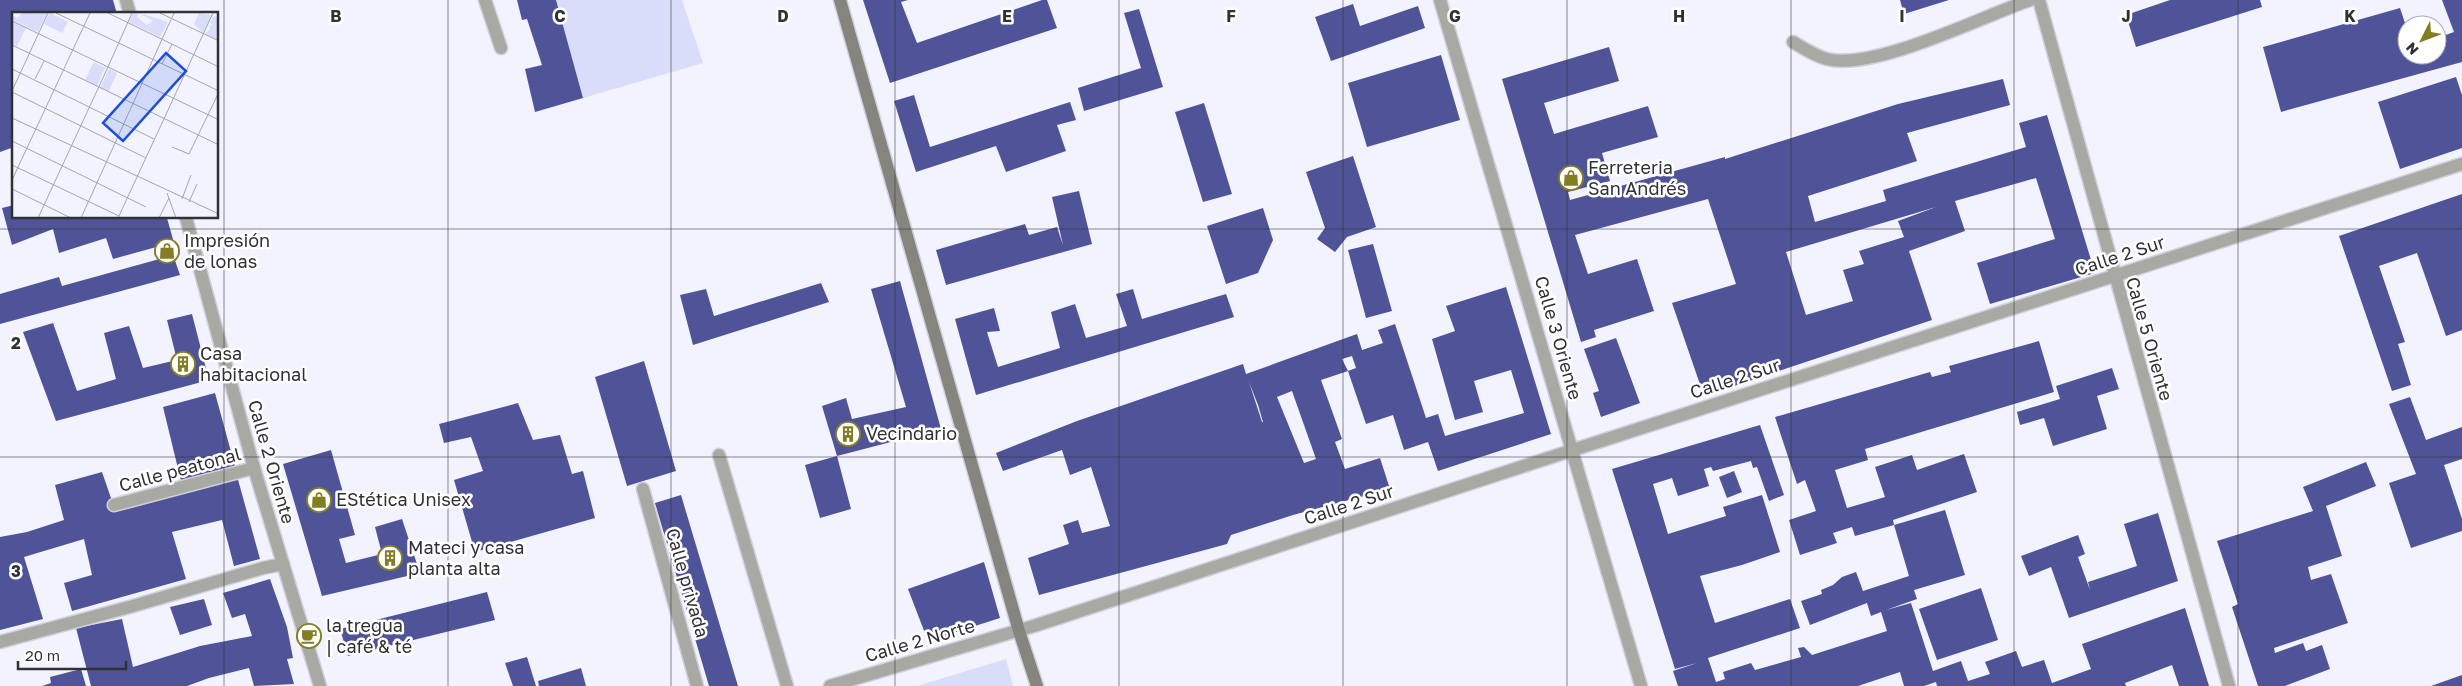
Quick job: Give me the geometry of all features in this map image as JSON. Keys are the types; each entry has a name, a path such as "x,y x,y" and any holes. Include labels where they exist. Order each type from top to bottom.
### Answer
{"main road":[{"path":"840,0 1019,631 1037,686"}],"street":[{"path":"485,0 501,48"},
{"name":"Calle 3 Oriente","path":"1440,0 1573,450 1640,686"},
{"path":"1792,42 1827,59 1855,60 1891,53 2030,0"},
{"name":"Calle 5 Oriente","path":"2039,0 2228,686"},
{"name":"Calle 2 Sur","path":"1019,631 1573,450 2462,164"},
{"name":"Calle 2 Oriente","path":"186,219 254,468 320,686"},
{"path":"718,455 787,686"},
{"name":"Calle peatonal","path":"114,505 254,468"},
{"name":"Calle privada","path":"643,489 697,686"},
{"path":"0,642 283,564"},
{"name":"Calle 2 Norte","path":"830,686 1019,631"}],"shaded area":[{"path":"556,0 682,0 703,63 583,98"},
{"path":"1006,659 1013,686 917,686"}],"building":[{"path":"0,0 113,0 116,12 12,12 12,148 0,152"},
{"path":"517,0 556,0 583,98 535,112 525,69 542,65 527,19 522,20"},
{"path":"863,0 908,0 901,2 917,43 1042,0 1047,0 1057,28 890,83"},
{"path":"1900,0 1949,0 1904,14"},
{"path":"2170,0 2260,0 2262,7 2136,47 2126,15"},
{"path":"2442,0 2462,0 2462,62 2281,112 2263,47 2400,8 2402,15 2397,15 2397,65 2447,65 2447,34 2454,32"},
{"path":"1353,4 1360,26 1418,6 1425,28 1331,61 1315,17"},
{"path":"1139,9 1163,87 1084,111 1078,88 1141,68 1124,13"},
{"path":"1609,47 1619,81 1544,103 1554,134 1648,106 1658,137 1602,153 1610,181 1568,192 1570,200 1725,157 1725,159 1898,104 2003,79 2010,105 1907,133 1917,161 1808,196 1815,222 1886,201 1883,190 2026,147 2019,123 2047,115 2095,273 1990,304 1977,263 2055,239 2036,178 1955,201 1965,231 1909,251 1932,320 1704,396 1672,303 1736,284 1708,199 1575,235 1588,274 1637,259 1654,311 1594,330 1596,337 1581,342 1502,79","holes":["1936,207 1898,221 1904,237 1859,251 1864,264 1843,270 1853,301 1806,315 1786,252"]},
{"path":"1441,55 1460,120 1367,147 1348,83"},
{"path":"2456,77 2462,95 2462,148 2400,169 2378,102"},
{"path":"914,95 930,147 1070,102 1076,120 1057,125 1066,151 1006,172 996,146 916,172 894,101"},
{"path":"1204,103 1232,194 1203,202 1175,112"},
{"path":"1353,156 1376,227 1347,237 1335,252 1317,239 1325,228 1306,172"},
{"path":"1079,191 1092,244 946,285 936,250 1025,224 1029,235 1057,227 1063,245 1052,197"},
{"path":"2462,194 2462,330 2446,336 2417,253 2379,266 2405,342 2398,344 2411,385 2392,391 2339,236"},
{"path":"12,206 12,219 167,219 174,243 171,243 173,255 180,275 0,324 0,294 59,277 62,286 163,258 160,246 113,259 106,238 59,253 53,229 12,245 2,208"},
{"path":"1263,208 1273,240 1258,273 1226,284 1207,226"},
{"path":"1373,244 1392,311 1366,318 1348,250"},
{"path":"900,281 941,429 837,456 822,406 846,398 852,419 906,407 871,289"},
{"path":"821,283 829,302 693,345 680,295 706,289 714,316"},
{"path":"1506,287 1551,434 1438,471 1428,442 1404,450 1393,415 1366,424 1348,371 1321,380 1342,439 1335,442 1345,469 1380,458 1390,489 1293,515 1231,535 1227,544 1039,595 1028,558 1069,544 1063,525 1078,520 1082,533 1110,526 1091,467 1070,475 1062,450 1003,471 996,453 1077,421 1243,364 1246,374 1357,334 1362,350 1383,343 1378,330 1395,324 1426,418 1438,414 1445,436 1524,413 1511,370 1474,381 1483,412 1455,420 1432,339 1455,331 1446,306","holes":["1352,356 1356,368 1348,371 1342,359","1249,382 1258,405 1263,422 1262,422","1292,391 1316,459 1304,463 1277,397"]},
{"path":"1133,289 1142,319 1226,294 1234,317 976,395 955,319 994,308 1000,331 987,332 998,367 1060,348 1051,312 1075,304 1086,338 1127,326 1116,294"},
{"path":"192,314 209,380 56,421 23,332 53,323 77,391 116,379 104,333 129,326 143,368 177,360 167,320"},
{"path":"1616,338 1640,403 1601,417 1593,393 1599,391 1584,349"},
{"path":"2039,341 2054,392 1865,449 1868,460 1835,470 1847,508 1885,497 1875,467 1912,455 1917,470 1964,454 1977,492 1893,520 1894,525 1855,536 1852,527 1833,533 1837,543 1800,555 1789,520 1816,511 1805,480 1797,484 1775,417 1930,372 1932,377 1951,372 1949,366"},
{"path":"644,361 676,471 627,486 595,377"},
{"path":"2112,368 2119,389 2097,396 2107,429 2053,446 2044,418 2020,425 2017,412 2060,399 2056,386"},
{"path":"215,393 236,470 182,485 163,407"},
{"path":"2410,397 2426,440 2462,427 2462,459 2444,465 2462,519 2462,531 2411,548 2389,483 2416,474 2389,404"},
{"path":"518,403 533,440 560,435 572,474 583,471 595,518 475,552 454,480 483,471 471,437 444,443 439,424"},
{"path":"1760,425 1784,495 1769,501 1757,467 1753,468 1751,461 1713,471 1711,467 1704,469 1709,486 1678,496 1672,478 1653,484 1668,534 1726,516 1723,507 1762,495 1780,552 1742,565 1700,576 1715,623 1790,599 1800,628 1708,658 1716,682 1725,679 1723,672 1751,663 1755,670 1801,657 1798,648 1804,647 1812,655 1887,631 1881,612 1871,616 1867,603 1810,625 1801,601 1822,594 1821,590 1833,585 1842,577 1856,572 1863,591 1909,576 1894,525 1945,510 1965,575 1914,590 1917,599 1886,610 1911,603 1933,671 1961,661 1968,681 1990,674 1985,662 2016,651 2022,667 2044,660 2052,683 2091,669 2082,644 2185,608 2209,686 2179,686 2172,665 2125,683 2126,686 1937,686 1936,682 1924,686 1904,686 1900,672 1858,686 1678,686 1673,671 1697,663 1675,669 1612,469"},
{"path":"331,450 355,535 339,539 346,563 382,554 375,527 402,519 420,573 322,596 283,464"},
{"path":"837,456 851,509 820,518 805,465"},
{"path":"2366,462 2376,486 2326,506 2342,556 2308,567 2311,580 2331,574 2348,623 2274,648 2275,653 2303,643 2306,651 2322,645 2330,669 2285,686 2258,686 2232,607 2238,604 2217,541 2313,511 2303,487"},
{"path":"1734,471 1742,492 1727,498 1719,477"},
{"path":"102,472 112,501 237,476 260,559 234,566 222,520 172,532 186,579 72,611 64,583 92,575 84,539 24,557 43,619 0,630 0,537 27,532 64,520 55,485"},
{"path":"681,495 738,686 709,686 655,503"},
{"path":"2158,513 2178,581 2069,618 2051,567 2029,576 2021,556 2078,535 2085,554 2078,557 2090,590 2088,582 2137,566 2124,524"},
{"path":"984,562 1000,618 928,641 908,589"},
{"path":"270,579 287,627 293,658 287,659 294,684 254,686 249,668 209,678 187,686 91,686 76,628 122,619 133,667 200,646 252,636 245,614 232,618 223,593"},
{"path":"1981,588 1998,640 1937,660 1919,609"},
{"path":"487,592 495,620 348,656 340,629"},
{"path":"204,599 212,625 180,635 170,607"},
{"path":"527,657 536,686 513,686 505,663"},
{"path":"581,668 586,686 539,686 538,681"},
{"path":"81,669 86,686 42,686 51,683 50,677"},
{"path":"2462,675 2462,686 2431,686"}],"place":[{"name":"Ferreteria San Andrés","path":"1571,178"},
{"name":"Impresión de lonas","path":"167,251"},
{"name":"Casa habitacional","path":"183,364"},
{"name":"Vecindario","path":"848,434"},
{"name":"EStética Unisex","path":"319,500"},
{"name":"Mateci y casa planta alta","path":"390,558"},
{"name":"la tregua | café & té","path":"309,636"}]}
